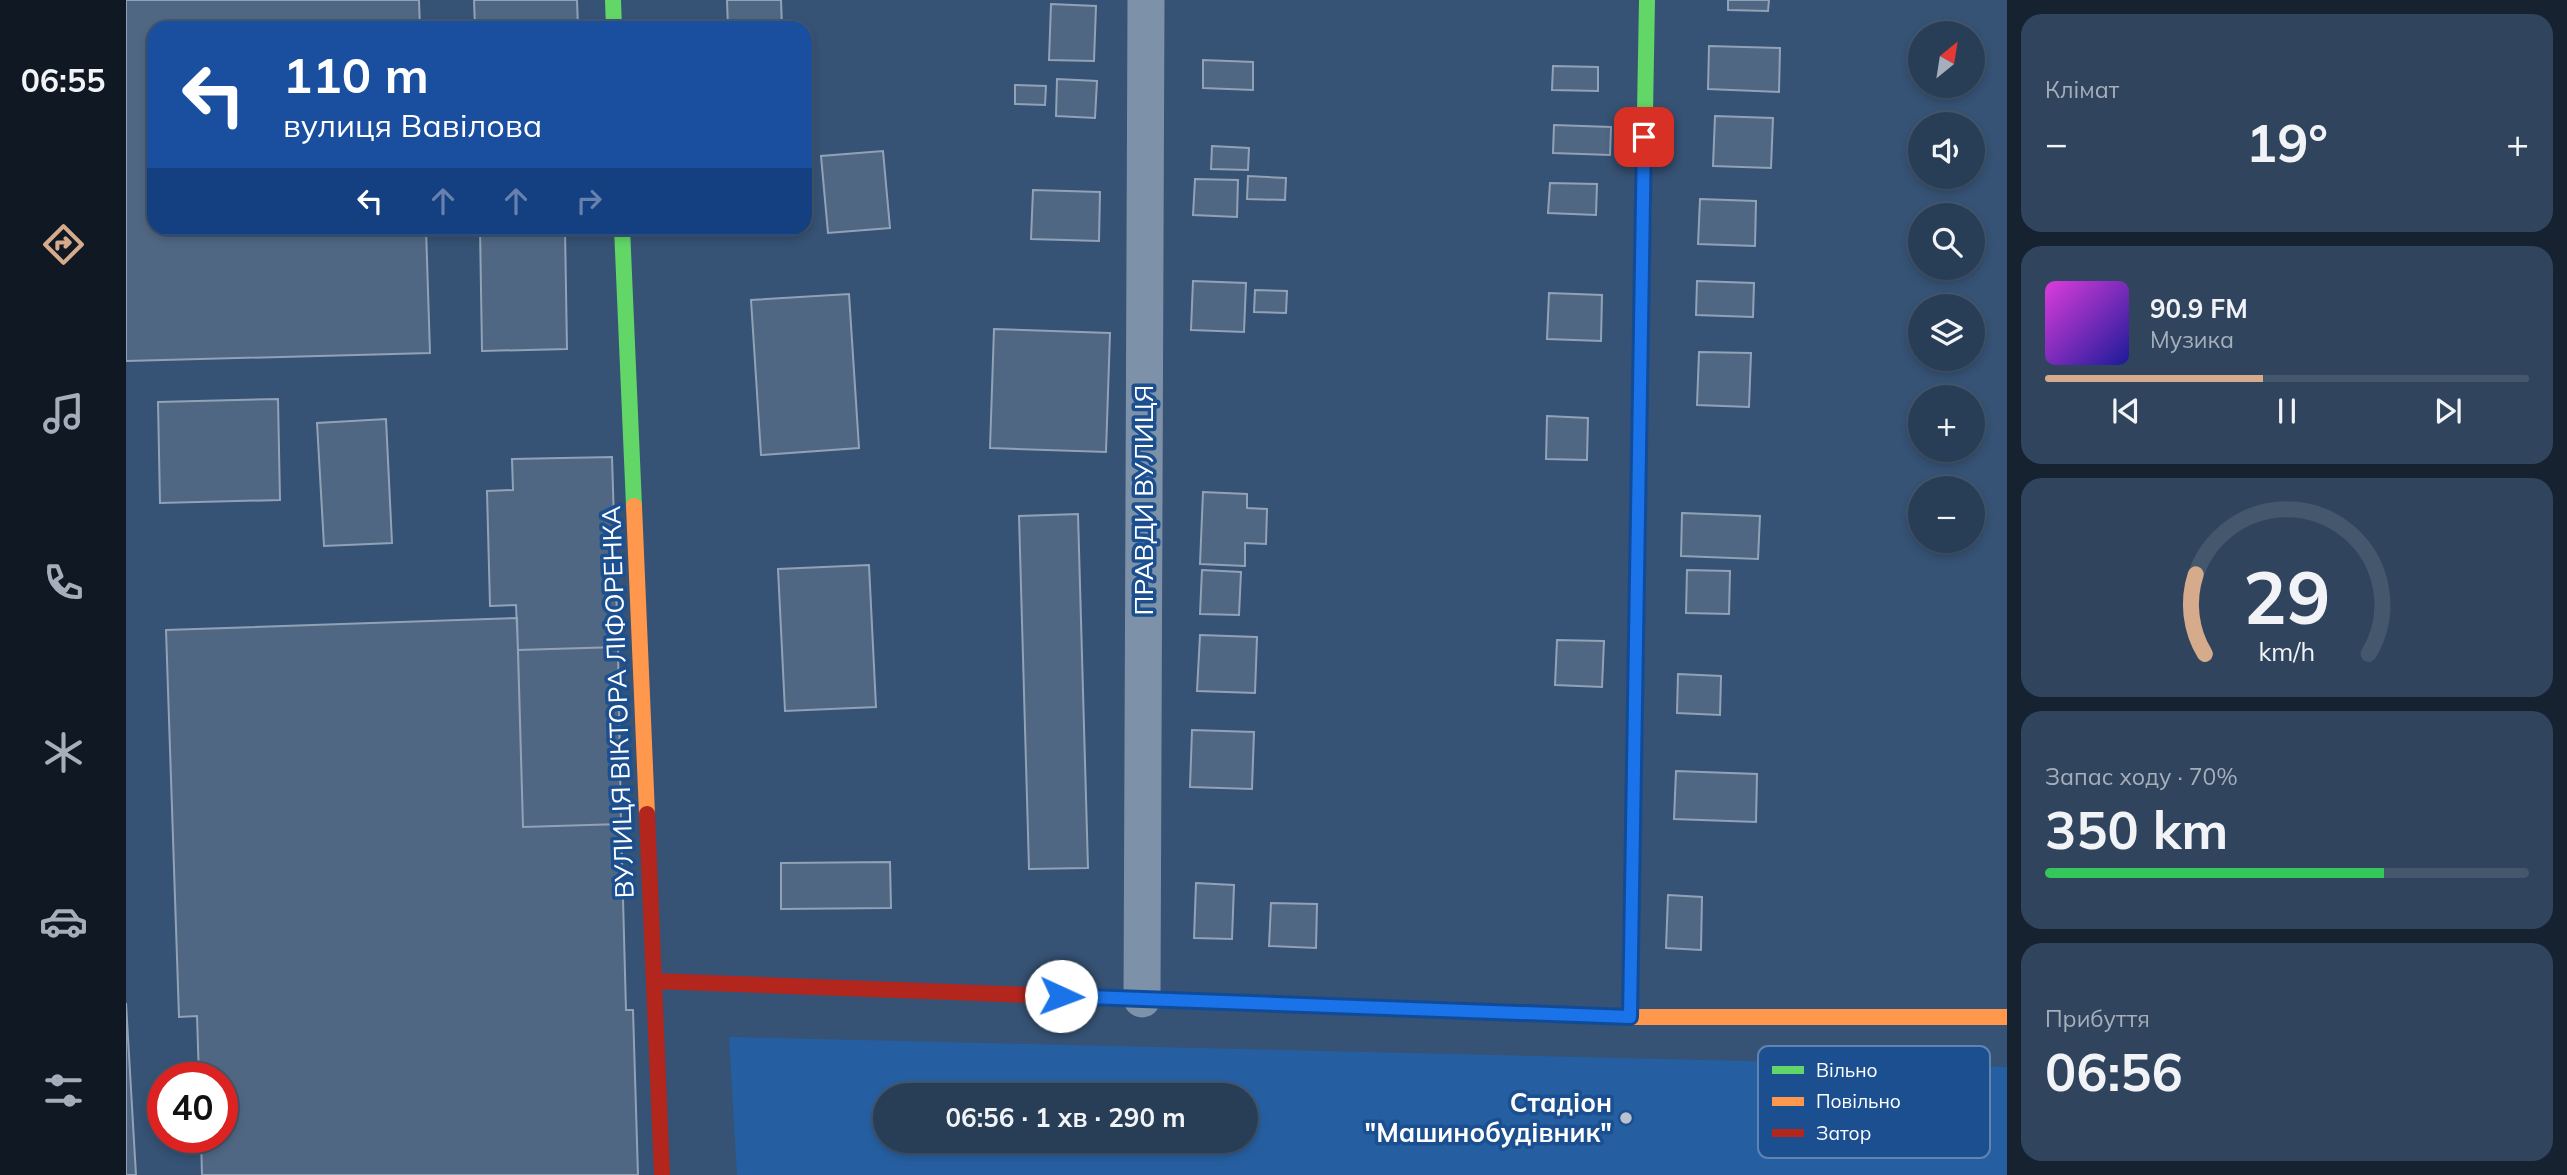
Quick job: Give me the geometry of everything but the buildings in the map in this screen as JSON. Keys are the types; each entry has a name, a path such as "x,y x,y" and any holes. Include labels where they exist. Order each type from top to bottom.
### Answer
{"street":[{"path":"613,0 614,21"},
{"name":"ПРАВДИ ВУЛИЦЯ","path":"1142,999 1146,0"},
{"path":"1630,1017 1647,0"},
{"name":"ВУЛИЦЯ ВІКТОРА ЛІФОРЕНКА","path":"622,235 662,1175"},
{"path":"654,981 1630,1017 2007,1017"}],"shaded area":[{"name":"Стадіон \"Машинобудівник\"","path":"729,1037 1758,1061 1758,1158 1990,1158 1990,1067 2007,1067 2007,1175 737,1175"}],"traffic: fast":[{"path":"613,0 614,21"},
{"path":"1639,450 1647,0"},
{"path":"622,235 634,506"},
{"path":"1137,999 1632,1017"}],"traffic: slow":[{"path":"1630,1017 1639,450"},
{"path":"634,506 647,814"},
{"path":"1632,1017 2007,1017"}],"traffic: jam":[{"path":"647,814 662,1175"},
{"path":"654,981 1137,999"}],"place":[{"name":"Стадіон \"Машинобудівник\"","path":"1626,1118"}],"route":[{"path":"1061,996 1630,1017 1644,137"}]}
